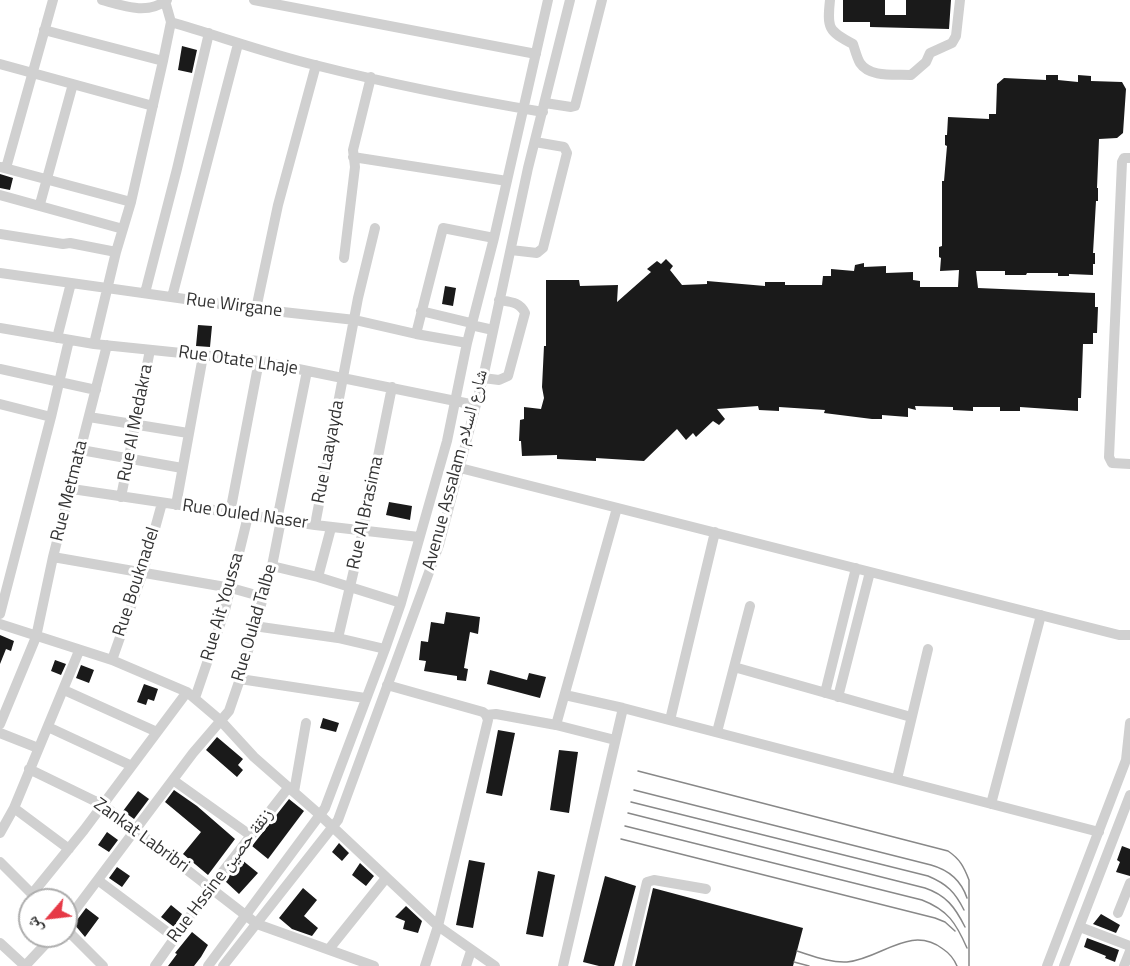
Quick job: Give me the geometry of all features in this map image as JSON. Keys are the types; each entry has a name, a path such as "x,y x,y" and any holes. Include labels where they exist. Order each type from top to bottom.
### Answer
{"street":[{"path":"53,0 3,168 131,202"},
{"path":"94,344 116,252 131,202 171,22 166,1 157,7 144,9 102,0"},
{"path":"254,0 536,54"},
{"name":"Avenue Assalam شارع السلام","path":"208,966 320,815 331,795 401,603 444,452 471,324 525,109 548,0"},
{"name":"Avenue Assalam شارع السلام","path":"223,966 333,827 345,803 439,545 483,378 535,142 570,0"},
{"path":"171,22 238,44 316,65 436,92 525,109 571,107 576,106 602,0"},
{"path":"830,0 828,19 830,29 835,35 853,44 861,64 868,70 879,74 911,75 926,62 930,52 952,44 956,36 960,0"},
{"path":"44,30 163,61"},
{"path":"145,293 209,33"},
{"path":"172,297 238,44"},
{"path":"0,64 153,105"},
{"path":"256,309 275,215 316,65"},
{"path":"344,258 355,167 353,156 371,77"},
{"path":"40,204 45,179 73,84"},
{"path":"511,250 537,253 543,248 567,153 564,147 535,142"},
{"path":"353,156 507,181"},
{"path":"1130,158 1124,158 1122,162 1109,457 1112,463 1130,464"},
{"path":"0,195 40,204 123,229"},
{"name":"Rue Laayayda","path":"315,525 375,228"},
{"path":"416,334 443,228 494,238"},
{"path":"0,234 63,244 70,243 116,252"},
{"name":"Rue Wirgane","path":"0,273 355,321 467,343"},
{"path":"57,338 71,283"},
{"path":"483,378 499,380 508,376 525,313 518,303 499,300"},
{"path":"421,311 493,330"},
{"name":"Rue Otate Lhaje","path":"0,328 94,344 259,361 475,405"},
{"path":"0,614 69,340"},
{"name":"Rue Metmata","path":"0,724 36,637 53,557 107,345"},
{"name":"Rue Al Medakra","path":"121,497 150,350"},
{"path":"176,505 203,356"},
{"path":"230,513 259,361"},
{"path":"0,369 96,390"},
{"name":"Rue Oulad Talbe","path":"78,907 173,780 229,711 272,566 307,371"},
{"name":"Rue Al Brasima","path":"338,638 363,531 392,387"},
{"path":"0,404 51,417"},
{"path":"89,417 188,434"},
{"path":"81,450 182,468"},
{"path":"460,468 1041,615 1130,635"},
{"name":"Rue Ouled Naser","path":"72,489 331,528 419,537"},
{"name":"Rue Bouknadel","path":"112,660 142,572 162,503"},
{"path":"556,725 617,508"},
{"name":"Rue Ait Youssa","path":"41,888 157,732 191,695 231,588 248,516"},
{"path":"318,577 331,528"},
{"path":"670,720 715,532"},
{"path":"53,557 231,588 263,597"},
{"path":"272,566 318,577 401,603"},
{"path":"825,693 856,568"},
{"path":"838,697 870,572"},
{"path":"717,732 750,606"},
{"path":"991,804 1041,615"},
{"path":"0,624 112,660 191,695 220,720 254,757 320,815 438,926 495,966"},
{"path":"254,626 338,638 384,649"},
{"path":"897,779 928,648"},
{"path":"0,833 14,808 79,651"},
{"path":"734,667 911,717"},
{"path":"240,679 365,698"},
{"path":"387,685 483,711 488,720 438,926 425,966"},
{"path":"64,690 157,732"},
{"path":"565,695 717,732 1099,832"},
{"path":"563,966 623,708"},
{"path":"486,715 496,714 556,725 613,746"},
{"path":"291,790 306,723"},
{"path":"1047,966 1128,761 1130,723"},
{"path":"48,727 132,766"},
{"path":"0,733 38,748"},
{"name":"Zankat Labribri","path":"29,769 103,805 257,924 374,966"},
{"path":"173,780 250,835"},
{"name":"Rue Hssine زنقة حصين","path":"155,966 250,835 291,790"},
{"path":"1064,966 1130,795"},
{"path":"14,808 69,849"},
{"path":"0,862 26,888"},
{"path":"329,949 386,878"},
{"path":"627,966 647,882 654,880 706,889"},
{"path":"99,881 174,937"},
{"path":"1118,913 1130,883"},
{"path":"1080,927 1130,946"},
{"path":"78,941 103,966"},
{"path":"0,943 25,966 42,948"},
{"path":"466,966 471,951"},
{"path":"1124,966 1130,951"}],"building":[{"path":"843,0 885,0 885,15 906,15 906,0 951,0 949,29 870,27 870,22 843,22"},
{"path":"182,46 197,50 192,73 178,70"},
{"path":"1046,75 1058,75 1058,80 1078,82 1078,75 1091,76 1091,81 1122,82 1126,89 1123,133 1117,138 1099,139 1093,275 1058,276 1058,273 1027,273 1026,275 1005,275 1005,271 976,271 978,288 1095,293 1095,307 1098,307 1097,333 1093,333 1093,344 1083,344 1081,398 1078,398 1078,411 1020,407 1020,411 1000,411 1000,407 973,407 973,411 953,410 953,407 915,406 916,410 908,408 908,417 882,415 882,419 872,419 824,413 825,410 779,407 779,411 759,410 758,406 717,409 725,419 719,425 713,421 696,437 693,433 686,440 677,429 644,461 596,458 596,461 557,459 557,455 522,456 521,441 519,441 520,420 524,419 524,407 541,409 544,398 542,387 544,346 546,346 546,280 579,280 580,286 618,285 617,302 651,272 647,269 657,261 661,264 666,259 673,266 670,270 682,285 707,284 707,281 765,286 765,282 785,282 785,285 822,285 823,276 831,276 831,269 854,271 855,265 864,263 864,267 886,266 886,273 913,272 913,280 920,281 920,287 958,287 959,270 940,271 941,258 939,257 939,247 942,246 942,181 944,181 947,146 945,135 947,135 948,117 989,119 989,114 996,114 997,84 1004,78 1046,80"},
{"path":"0,174 13,178 10,190 0,188"},
{"path":"445,286 456,288 453,306 442,304"},
{"path":"198,325 212,326 210,347 196,346"},
{"path":"389,502 412,506 410,520 386,515"},
{"path":"446,612 480,617 478,634 470,632 464,668 468,669 466,681 457,680 457,676 424,671 426,661 419,660 421,641 428,642 431,622 444,624"},
{"path":"0,635 14,641 11,651 6,649 0,664"},
{"path":"55,660 66,664 61,675 51,671"},
{"path":"81,665 94,670 89,683 76,678"},
{"path":"490,670 527,680 529,673 546,677 540,698 487,684"},
{"path":"144,684 158,689 154,701 148,699 146,705 137,702"},
{"path":"323,718 339,723 336,732 320,728"},
{"path":"498,730 515,733 502,796 486,793"},
{"path":"217,737 243,759 238,765 243,770 237,777 206,750"},
{"path":"559,750 578,752 569,813 550,810"},
{"path":"174,790 197,806 235,839 208,875 183,854 201,832 165,802"},
{"path":"138,791 149,799 134,819 123,811"},
{"path":"289,799 304,811 268,859 252,846"},
{"path":"107,832 118,840 109,852 98,845"},
{"path":"339,843 349,853 342,861 332,852"},
{"path":"1122,846 1130,849 1130,876 1116,872"},
{"path":"242,860 258,873 239,894 225,881"},
{"path":"469,860 485,863 473,928 456,925"},
{"path":"360,863 374,876 366,886 352,875"},
{"path":"117,867 130,876 122,887 109,878"},
{"path":"538,871 555,875 543,937 526,934"},
{"path":"605,876 636,886 614,966 599,966 583,962"},
{"path":"303,888 317,900 304,916 318,928 312,936 292,929 279,918"},
{"path":"653,888 803,928 793,966 635,966"},
{"path":"171,905 182,914 174,927 161,917"},
{"path":"406,906 422,921 418,933 403,929 405,921 395,917"},
{"path":"86,908 99,918 85,937 78,929 78,919"},
{"path":"1101,914 1120,925 1116,933 1093,924"},
{"path":"192,932 208,945 201,957 194,966 168,966 177,954 175,953"},
{"path":"1087,938 1119,950 1115,962 1084,947"}],"tram line":[{"path":"638,771 948,851 956,857 969,880 969,966"},
{"path":"634,790 931,865 954,877 967,898"},
{"path":"631,802 928,876 950,889 964,910"},
{"path":"628,813 925,888 939,894 949,903 965,927"},
{"path":"625,826 922,900 938,908 950,918 967,948"},
{"path":"621,839 935,918 945,922 955,931"},
{"path":"797,951 828,960 847,962 860,960 907,941 919,940 931,942 943,949 957,966"},
{"path":"794,962 809,966"}]}
